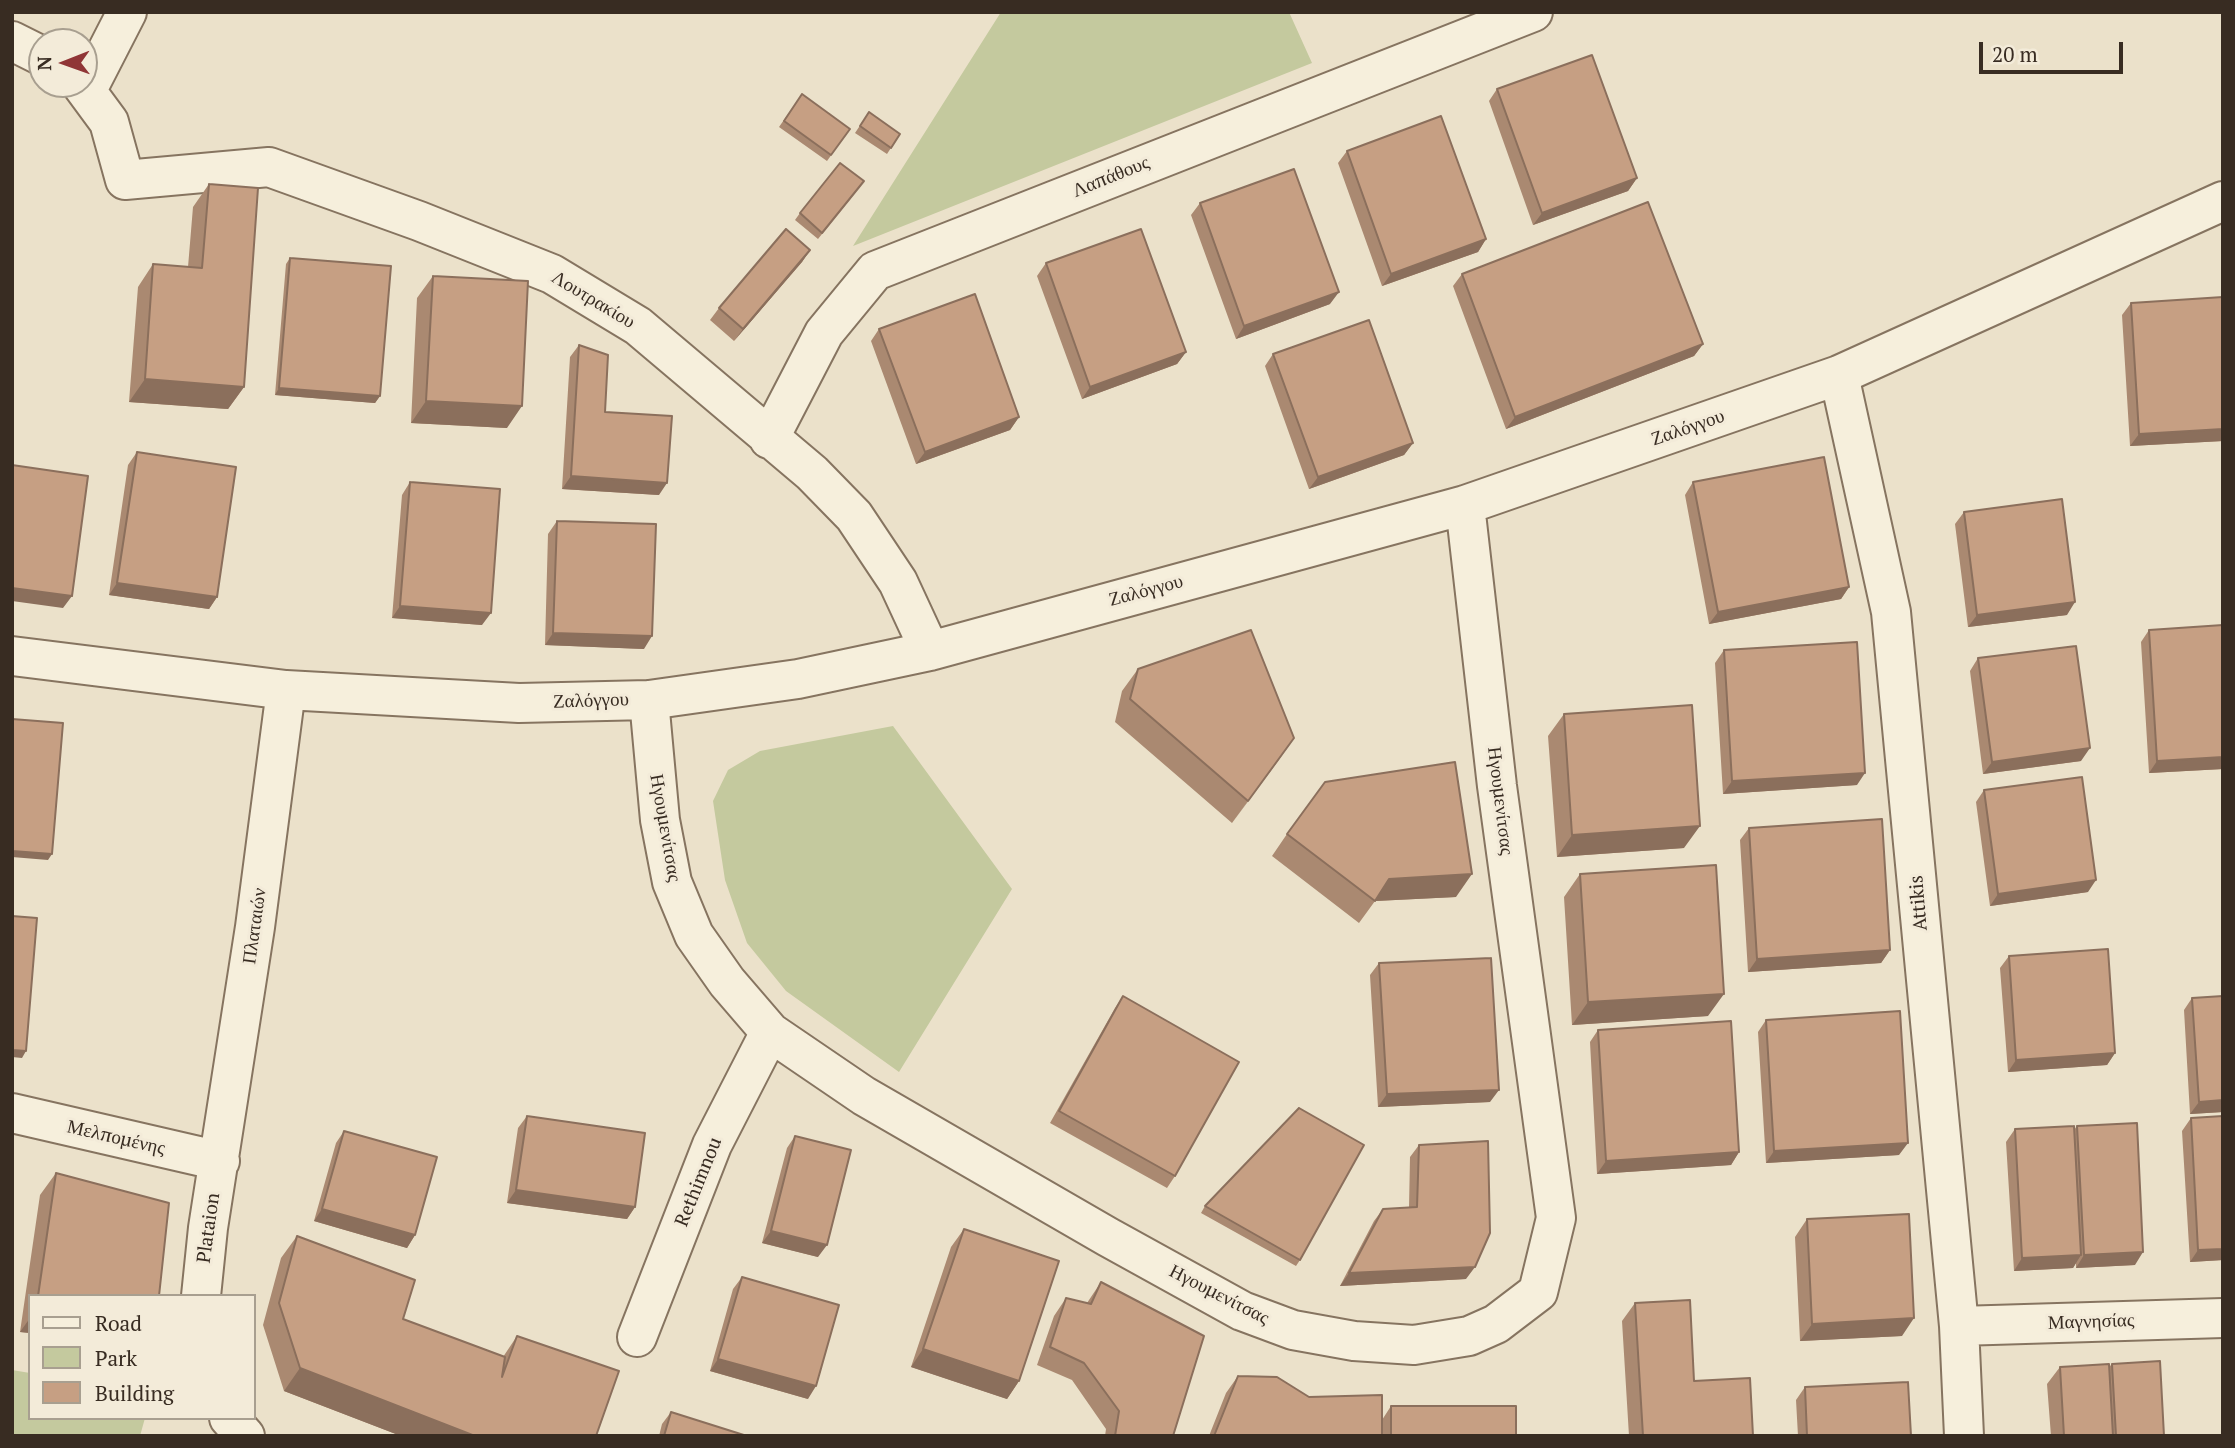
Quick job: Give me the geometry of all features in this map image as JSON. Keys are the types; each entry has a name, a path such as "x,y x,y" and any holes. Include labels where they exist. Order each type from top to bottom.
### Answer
{"street":[{"path":"98,63 127,12"},
{"name":"Λαπάθους","path":"769,439 824,333 875,271 1533,12"},
{"path":"12,41 28,49"},
{"name":"Λουτρακίου","path":"92,98 109,122 125,180 269,167 407,216 552,274 638,326 812,473 854,516 898,582 930,651"},
{"name":"Ζαλόγγου","path":"12,656 286,690 519,703 649,700 798,679 930,651 1465,505 1839,375 2223,201"},
{"name":"Attikis","path":"1839,375 1891,612 1959,1326 1965,1436"},
{"name":"Ηγουμενίτσας","path":"649,700 660,820 672,882 694,935 727,982 770,1032 864,1096 1096,1231 1242,1311 1293,1331 1354,1341 1428,1343 1469,1336 1496,1324 1538,1292 1556,1218 1497,786 1465,505"},
{"name":"Πλαταιών","path":"220,1161 286,690"},
{"name":"Rethimnou","path":"638,1337 712,1145 770,1032"},
{"name":"Μελπομένης","path":"12,1113 220,1161"},
{"name":"Plataion","path":"201,1294 208,1228 220,1161"},
{"name":"Μαγνησίας","path":"1959,1326 2223,1318"},
{"path":"231,1420 245,1436"}],"green space":[{"path":"1001,12 1289,12 1312,63 853,246"},
{"path":"893,726 1012,889 899,1072 786,991 747,943 725,880 713,801 728,770 760,751"},
{"path":"12,1370 28,1373 28,1420 144,1420 140,1436 12,1436"}],"building":[{"path":"1592,55 1637,178 1542,213 1497,89"},
{"path":"802,94 850,129 831,155 784,121"},
{"path":"869,112 900,134 891,148 860,126"},
{"path":"1441,116 1486,239 1391,274 1347,151"},
{"path":"840,163 864,181 822,233 800,213"},
{"path":"1294,169 1339,292 1244,326 1200,203"},
{"path":"209,184 258,188 244,387 145,379 153,264 202,268"},
{"path":"1648,202 1703,344 1515,417 1462,274"},
{"path":"786,229 810,250 743,329 719,308"},
{"path":"1141,229 1186,352 1090,387 1046,263"},
{"path":"290,258 391,266 380,396 279,388"},
{"path":"433,276 528,281 522,406 426,401"},
{"path":"975,294 1019,417 925,452 879,329"},
{"path":"2223,297 2223,429 2139,434 2131,303"},
{"path":"1369,320 1413,443 1318,477 1273,354"},
{"path":"579,345 608,355 605,412 672,416 667,483 571,476"},
{"path":"137,452 236,467 217,597 117,583"},
{"path":"1824,457 1849,587 1718,612 1693,482"},
{"path":"12,465 88,476 72,596 12,588"},
{"path":"410,482 500,489 491,613 400,606"},
{"path":"2062,499 2075,602 1977,615 1964,512"},
{"path":"557,521 656,524 652,636 553,633"},
{"path":"2223,625 2223,757 2157,761 2149,630"},
{"path":"1251,630 1294,738 1248,801 1130,699 1138,669"},
{"path":"1857,642 1865,773 1732,781 1724,650"},
{"path":"2076,646 2090,748 1992,762 1978,658"},
{"path":"1692,705 1700,826 1572,835 1564,714"},
{"path":"12,719 63,723 52,854 12,851"},
{"path":"1455,762 1472,874 1389,879 1375,901 1287,834 1325,782"},
{"path":"2082,777 2096,880 1998,894 1984,790"},
{"path":"1882,819 1890,950 1757,959 1749,828"},
{"path":"1716,865 1724,994 1588,1002 1580,874"},
{"path":"12,916 37,918 26,1051 12,1050"},
{"path":"2108,949 2115,1053 2016,1060 2009,956"},
{"path":"1491,958 1499,1090 1387,1094 1379,963"},
{"path":"1123,996 1239,1062 1175,1176 1059,1111"},
{"path":"2223,996 2223,1100 2199,1102 2192,998"},
{"path":"1900,1011 1908,1143 1774,1151 1766,1020"},
{"path":"1731,1021 1739,1152 1606,1161 1598,1030"},
{"path":"1299,1108 1364,1145 1300,1260 1205,1206"},
{"path":"527,1116 645,1133 635,1207 516,1190"},
{"path":"2223,1116 2223,1249 2198,1250 2191,1118"},
{"path":"2137,1123 2143,1252 2084,1255 2077,1126"},
{"path":"2074,1126 2081,1255 2022,1258 2015,1129"},
{"path":"344,1131 437,1157 415,1235 322,1209"},
{"path":"795,1136 851,1150 827,1245 771,1231"},
{"path":"1488,1141 1490,1233 1475,1267 1349,1273 1383,1209 1417,1207 1419,1145"},
{"path":"56,1173 169,1203 159,1294 38,1294"},
{"path":"1909,1214 1914,1318 1812,1324 1807,1219"},
{"path":"964,1229 1059,1261 1019,1381 923,1349"},
{"path":"297,1236 415,1280 403,1319 505,1357 502,1377 517,1336 619,1371 596,1436 475,1436 300,1368 279,1303"},
{"path":"742,1277 839,1305 816,1386 718,1359"},
{"path":"1101,1282 1204,1336 1173,1436 1115,1436 1119,1411 1084,1363 1050,1347 1066,1298 1091,1304"},
{"path":"1690,1300 1694,1381 1750,1378 1753,1436 1643,1436 1635,1303"},
{"path":"2160,1361 2164,1436 2116,1436 2112,1364"},
{"path":"2109,1364 2113,1436 2064,1436 2060,1367"},
{"path":"1238,1376 1277,1377 1309,1397 1382,1395 1382,1436 1214,1436"},
{"path":"1908,1382 1911,1436 1807,1436 1805,1387"},
{"path":"1391,1406 1516,1406 1516,1436 1391,1436"},
{"path":"671,1412 747,1436 664,1436"}]}
